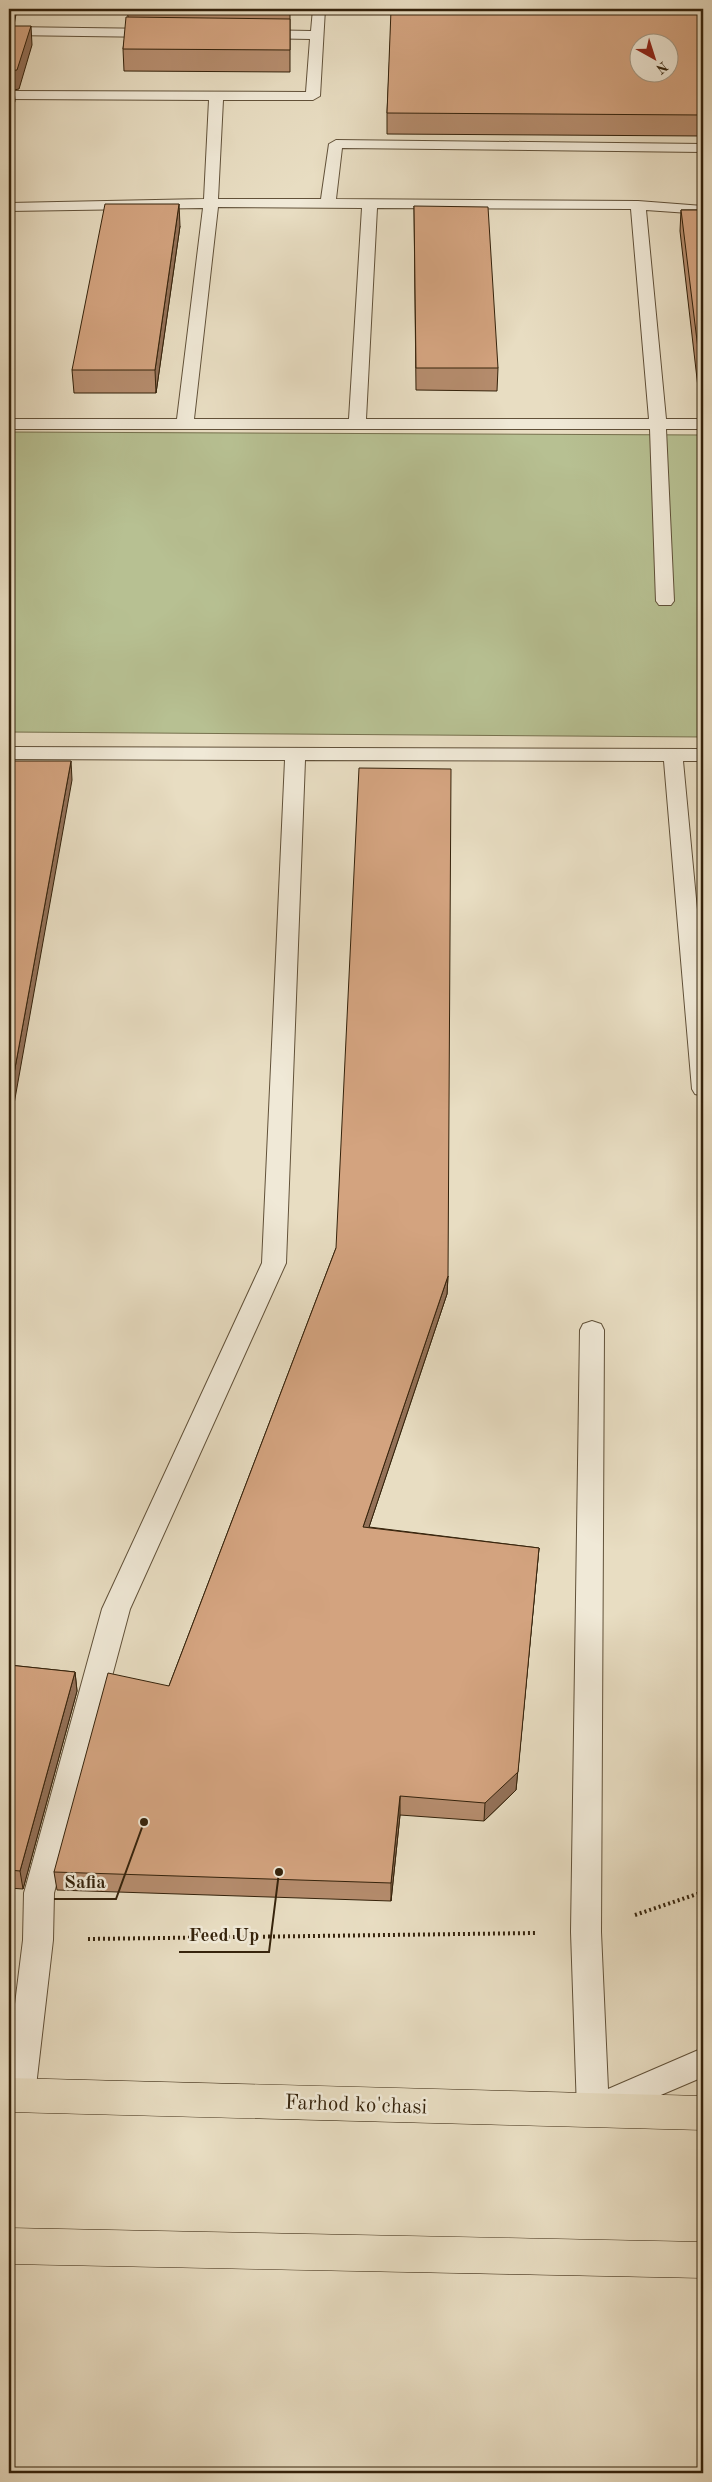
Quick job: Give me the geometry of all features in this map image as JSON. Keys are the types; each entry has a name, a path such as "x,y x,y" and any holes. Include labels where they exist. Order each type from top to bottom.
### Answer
{"main road":[{"name":"Farhod ko'chasi","path":"14,2095 703,2113"},
{"path":"9,2246 703,2260"}],"lane":[{"path":"9,95 313,96 316,35 320,9"},
{"path":"9,31 168,33"},
{"path":"247,34 316,35"},
{"path":"185,424 211,202 216,96"},
{"path":"328,203 336,144 703,148"},
{"path":"9,207 211,202 638,206 703,210"},
{"path":"357,424 370,203"},
{"path":"638,206 658,424 666,601"},
{"path":"9,424 703,424"},
{"path":"9,753 703,755"},
{"path":"14,2095 38,1940 40,1893 116,1609 274,1264 295,754"},
{"path":"673,755 703,1089"},
{"path":"592,1330 586,1932 593,2110 703,2062"}],"path":[{"path":"38,1940 586,1932 703,1892"}],"green space":[{"path":"9,432 703,435 703,737 9,732"}],"building":[{"path":"147,9 290,9 290,11"},
{"path":"391,10 703,14 703,115 387,113"},
{"path":"126,17 290,19 290,50 123,49"},
{"path":"9,26 31,26 17,70 9,71"},
{"path":"9,81 13,81 9,96"},
{"path":"105,204 179,204 155,370 72,370"},
{"path":"414,206 488,207 498,368 416,368"},
{"path":"681,210 703,210 703,373 701,373"},
{"path":"9,761 71,761 9,1101"},
{"path":"359,768 451,769 448,1276 363,1527 539,1548 518,1772 485,1803 400,1796 391,1883 54,1872 108,1673 169,1686 336,1248"},
{"path":"9,1665 75,1672 20,1871 9,1870"}],"place":[{"name":"Safia","path":"144,1822"},
{"name":"Feed Up","path":"279,1872"}]}
